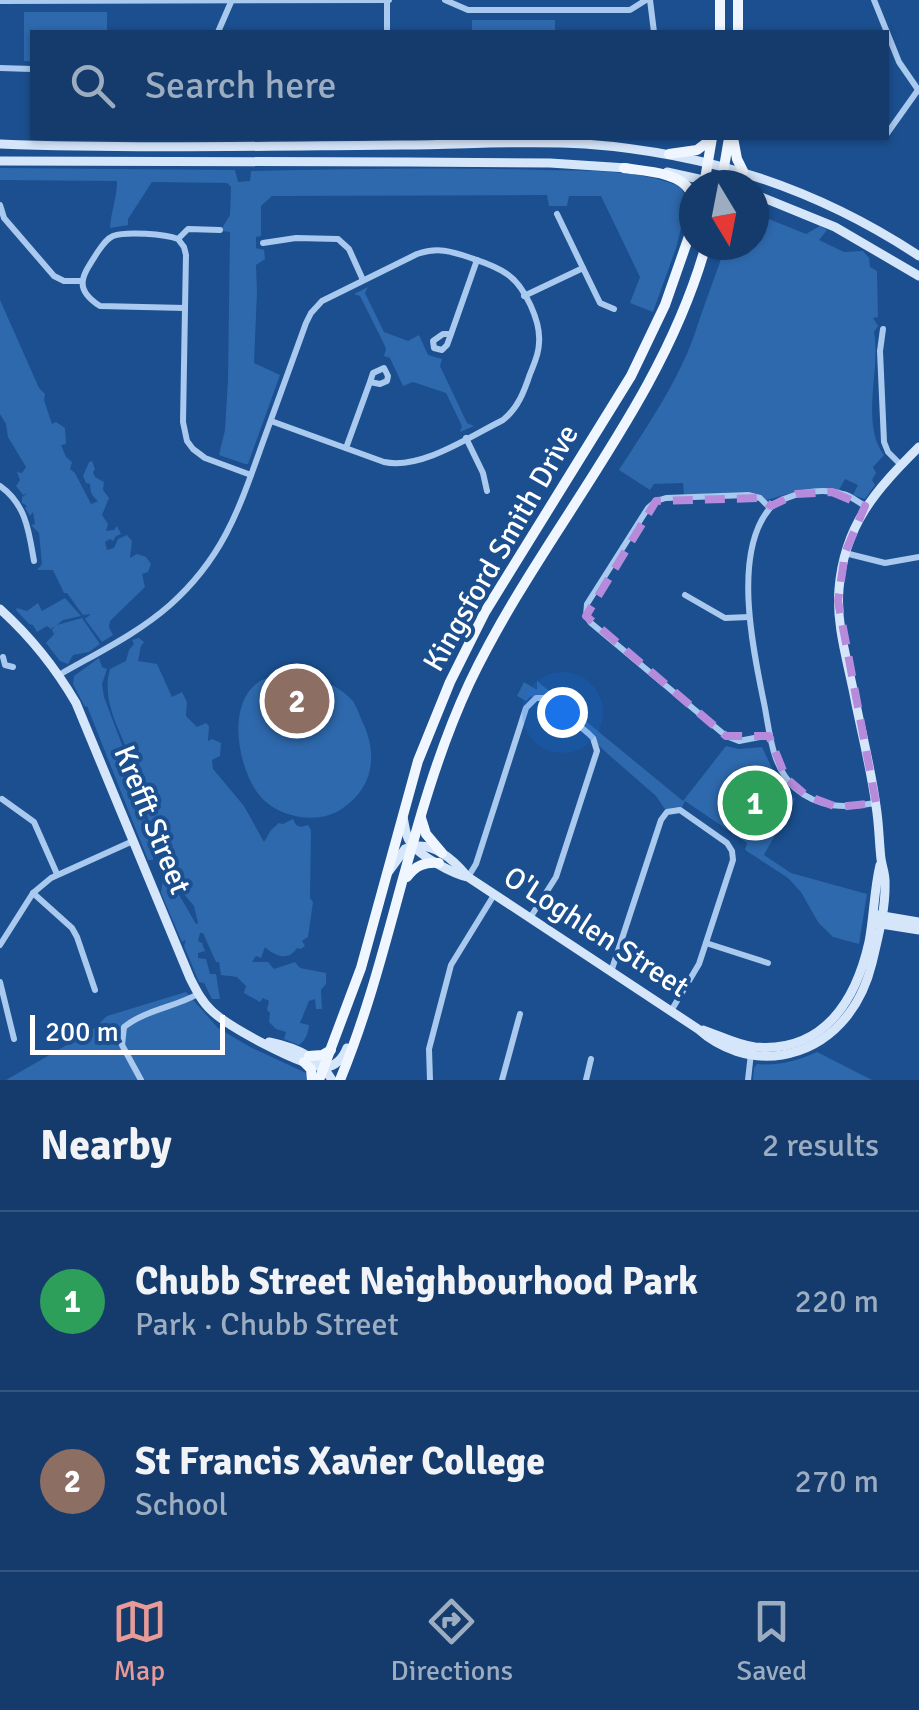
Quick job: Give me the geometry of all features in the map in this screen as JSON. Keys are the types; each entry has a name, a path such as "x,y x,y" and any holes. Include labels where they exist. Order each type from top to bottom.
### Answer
{"main road":[{"path":"720,0 720,30"},
{"path":"738,0 738,30"},
{"path":"670,154 700,149 710,140"},
{"path":"706,170 712,140"},
{"path":"724,170 730,140"},
{"path":"732,140 742,170"},
{"path":"624,168 679,181"},
{"name":"Kingsford Smith Drive","path":"316,1080 332,1050 360,968 418,761 433,721 478,625 631,376 665,306 681,260"},
{"name":"Kingsford Smith Drive","path":"340,1080 379,972 420,817 450,728 495,634 648,385 700,260"},
{"path":"404,882 419,865 441,858 420,817"},
{"path":"316,1080 306,1059 332,1050"}],"street":[{"path":"0,1 388,0 387,30"},
{"path":"446,0 468,10 630,10 648,0 654,30"},
{"path":"875,0 885,30"},
{"path":"219,30 231,2"},
{"path":"889,40 918,90 889,132"},
{"path":"0,68 30,69"},
{"path":"0,144 583,144 670,154 739,170"},
{"path":"0,161 550,164 624,168 679,178"},
{"path":"769,181 828,204 919,256"},
{"path":"769,200 835,227 919,276"},
{"path":"0,205 4,218 54,276 82,281"},
{"path":"557,214 600,302 614,309"},
{"path":"178,239 188,230 220,230"},
{"path":"185,308 100,306 90,299 82,281 111,236 167,235 178,239 186,255 184,432 200,456 251,475"},
{"path":"264,243 296,238 338,240 348,249 363,280"},
{"path":"60,675 124,638 173,602 200,574 231,528 311,313 322,301 427,250 444,250 504,271 524,296 537,323 538,351 523,396 511,414 422,460 384,462 271,421"},
{"path":"451,334 478,260"},
{"path":"524,296 583,268"},
{"path":"884,329 880,351 884,442 901,465"},
{"path":"346,448 370,382"},
{"path":"466,438 487,491"},
{"name":"O'Loghlen Street","path":"441,858 671,1011 731,1042 752,1050 780,1046 808,1037 830,1022 850,998 860,975 877,919 881,862 876,802 839,617 839,586 845,553 865,506 919,448"},
{"path":"0,486 20,507 29,528 34,562"},
{"path":"865,506 832,492 796,494 782,498 770,508 760,521 754,543 748,618 779,766 796,789 807,796 838,806 876,802"},
{"path":"770,508 760,498 748,495 656,501 587,604 586,613 590,623 726,736 739,741 770,735"},
{"path":"845,553 885,562 919,557"},
{"path":"686,595 725,618 748,618"},
{"name":"Krefft Street","path":"0,609 40,648 76,703 198,994 212,1012 238,1030 324,1067"},
{"path":"468,878 476,864 526,708 536,698 546,698 589,734 596,751 556,877 530,918"},
{"path":"0,789 1,800 34,822 57,874"},
{"path":"611,972 661,820 671,810 683,812 723,840 732,851 732,864 695,974 671,1011"},
{"path":"403,814 413,846"},
{"path":"0,945 34,893 57,874 133,841"},
{"path":"386,874 405,849 413,846 431,847 441,858"},
{"path":"34,893 72,928 95,990"},
{"path":"430,1080 429,1049 451,965 494,895"},
{"path":"877,919 919,922"},
{"path":"877,919 919,930"},
{"path":"706,943 768,964"},
{"path":"0,982 14,1040"},
{"path":"140,1080 122,1045 124,1027 198,994"},
{"path":"502,1080 520,1014"},
{"path":"332,1080 324,1067 344,1057 358,1034"},
{"path":"748,1080 752,1050"},
{"path":"586,1080 591,1060"}],"highlighted area":[{"path":"832,492 865,506 845,553 838,601 876,803 837,807 807,796 786,778 769,736 726,736 586,616 656,501 760,498 771,506 796,494"}],"shaded area":[{"path":"24,12 107,12 107,30 30,30 30,61 24,61"},
{"path":"472,20 555,20 555,30 472,30"},
{"path":"0,168 235,170 238,182 250,181 251,171 596,171 631,174 679,186 679,235 653,312 630,303 640,277 601,196 569,196 567,206 549,206 547,195 272,196 261,206 261,236 256,237 256,248 264,250 265,259 256,265 254,363 280,375 245,464 219,455 228,380 230,232 222,228 230,215 231,187 227,183 152,182 128,225 110,228 117,181 0,180"},
{"path":"769,219 806,234 820,226 827,230 819,240 844,252 863,251 870,267 877,271 872,412 873,428 884,455 873,467 875,485 865,499 853,495 858,485 845,479 839,490 787,494 767,500 742,492 684,495 683,483 654,484 650,490 619,470 661,403 695,333 721,260 769,260"},
{"path":"368,287 365,293 384,332 408,341 419,335 428,355 442,359 440,366 467,423 474,426 460,432 462,426 446,393 413,382 403,386 390,358 384,356 386,349 360,296 354,294"},
{"path":"0,300 45,394 52,424 56,422 65,428 66,444 61,445 91,504 98,501 83,476 89,462 92,461 95,477 104,482 103,490 109,498 102,515 108,524 106,531 117,526 121,534 105,542 107,550 127,535 132,541 130,558 137,554 151,564 148,572 142,574 145,587 110,621 113,635 102,642 85,619 91,614 83,615 64,593 53,570 37,570 42,564 39,533 31,525 35,524 33,512 30,516 22,503 22,497 28,493 23,495 16,486 20,480 17,472 22,473 26,467 0,414"},
{"path":"65,598 81,616 57,625 82,618 100,644 89,652 73,655 68,664 60,661 46,643 55,626 37,632 16,610 27,611 38,603 42,611"},
{"path":"139,638 144,642 138,661 157,664 172,697 182,692 187,702 186,716 197,727 206,723 208,741 221,743 220,756 212,760 213,769 244,806 264,842 279,823 293,819 296,825 308,825 311,830 313,902 308,937 302,941 305,946 286,956 265,947 261,958 256,956 252,962 268,962 274,969 295,962 300,968 326,973 326,984 321,990 322,1009 316,1009 315,999 309,1001 300,1023 309,1025 308,1031 299,1045 284,1039 286,1032 269,1022 269,1001 263,998 260,1002 244,993 246,986 237,977 221,975 219,962 200,933 198,941 205,951 198,953 198,958 206,959 210,974 216,974 220,999 212,999 204,983 199,982 184,946 186,940 182,942 161,893 163,879 172,886 167,893 178,893 198,923 194,906 177,886 179,878 174,882 168,873 169,861 161,859 158,839 153,837 110,704 110,669 126,661 134,644 132,640"},
{"path":"99,658 107,669 102,684 104,697 127,758 154,851 153,860 148,860 87,706 73,684 74,676"},
{"path":"308,672 352,700 367,733 371,757 367,780 353,800 333,813 311,818 284,812 260,796 246,771 239,740 241,708 256,684 274,676"},
{"path":"537,681 683,801 726,746 762,747 777,779 781,778 795,799 764,855 791,873 867,894 859,944 833,937 818,922 801,892 788,878 745,850 747,843 685,801 683,812 667,812 656,796 552,702 539,696 526,701 517,696 524,682 537,690"},
{"path":"186,992 218,1028 306,1073 309,1080 6,1080 91,1031 107,1016"},
{"path":"817,1052 872,1080 753,1080 757,1064 788,1062"}],"place":[{"name":"St Francis Xavier College","path":"297,701"},
{"name":"Chubb Street Neighbourhood Park","path":"755,803"}]}
